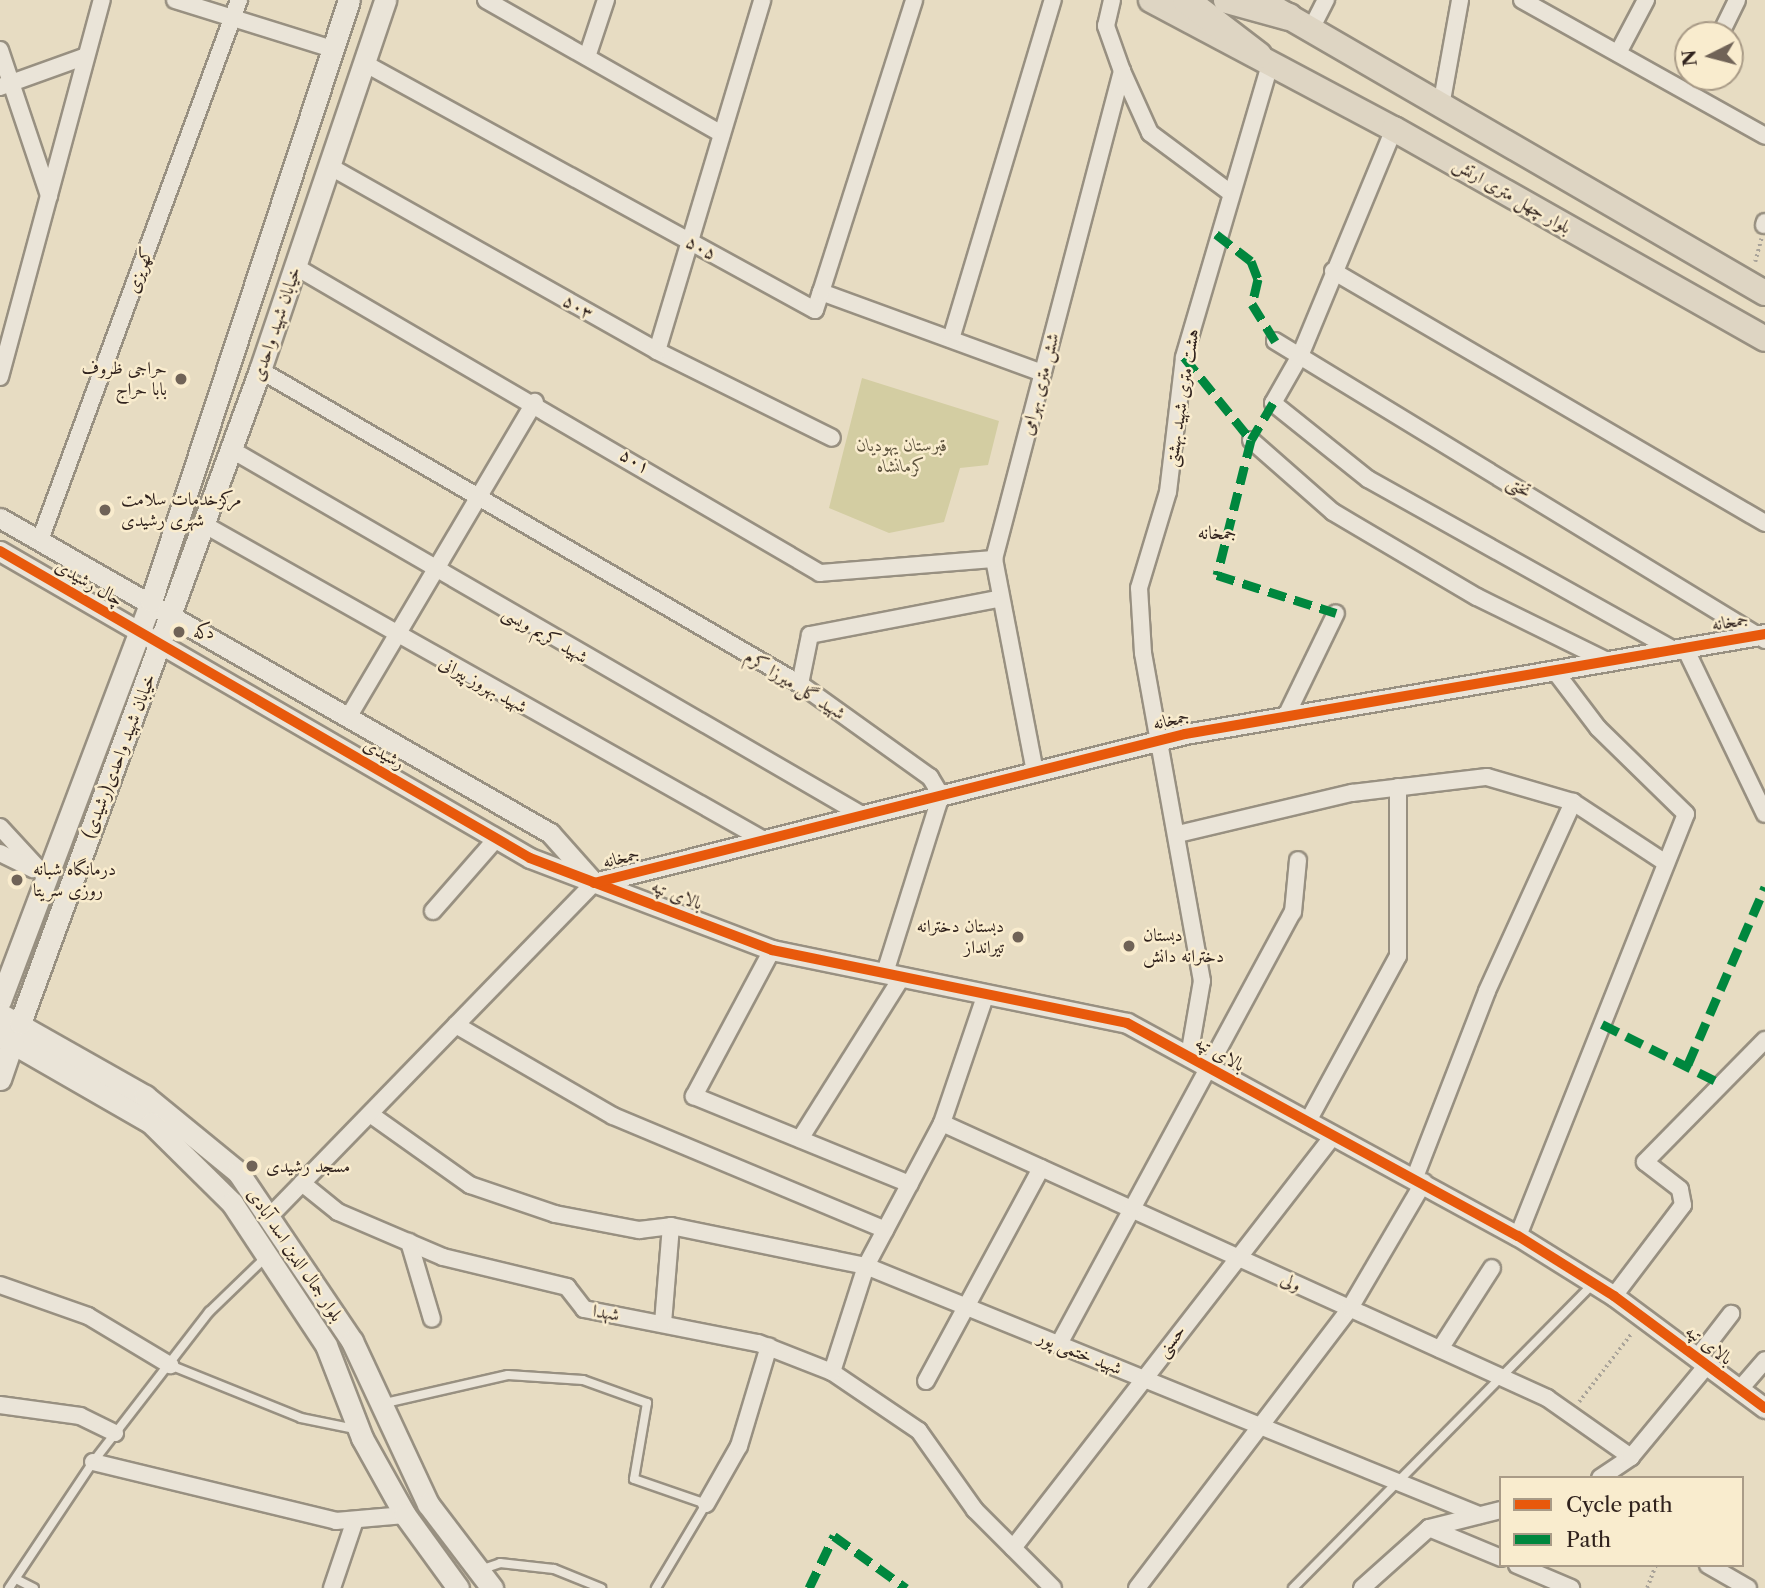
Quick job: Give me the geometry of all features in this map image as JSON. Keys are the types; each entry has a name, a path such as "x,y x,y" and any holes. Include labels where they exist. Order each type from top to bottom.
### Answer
{"highway":[{"path":"1186,0 1264,58"},
{"path":"1227,0 1300,23"}],"main road":[{"name":"خیابان شهید واحدی","path":"139,632 349,0"},
{"name":"خیابان شهید واحدی","path":"161,646 296,267 385,0"},
{"name":"بلوار چهل متری ارتش","path":"1151,0 1394,129 1765,339"},
{"path":"1261,0 1757,289"},
{"name":"خیابان شهید واحدی(رشیدی)","path":"0,1001 43,875 139,632"},
{"name":"خیابان شهید واحدی(رشیدی)","path":"11,1034 161,646"},
{"name":"بلوار جمال الدین اسد آبادی","path":"0,1014 11,1034 151,1123 211,1177 269,1254 326,1345 359,1430 405,1514 457,1587"},
{"path":"0,1079 11,1034"},
{"name":"بلوار جمال الدین اسد آبادی","path":"11,1034 188,1127 238,1172 272,1214 352,1341 378,1404 428,1504 492,1588"},
{"path":"457,1587 478,1571"}],"street":[{"path":"0,377 102,0"},
{"path":"175,0 332,49"},
{"name":"کهریزی","path":"40,540 239,0"},
{"path":"486,0 513,7 587,57 722,134"},
{"path":"587,57 606,0"},
{"path":"657,351 762,0"},
{"path":"914,0 821,292 1042,373"},
{"path":"951,339 1053,0"},
{"path":"1112,0 1106,26 1122,71 1150,133 1228,191"},
{"path":"1300,23 1326,0"},
{"path":"1440,106 1460,0"},
{"path":"1618,53 1646,0"},
{"path":"1727,21 1737,0"},
{"path":"1533,2 1690,93 1763,128"},
{"path":"0,50 6,85 49,196"},
{"path":"6,85 86,56"},
{"name":"هشت متری شهید بهشتی","path":"1189,1056 1202,981 1178,834 1158,741 1139,588 1168,492 1184,357 1264,58"},
{"name":"۵۰۵","path":"364,63 815,310 821,292"},
{"name":"شش متری بهرامی","path":"1035,772 997,599 994,559 1122,71"},
{"path":"1394,129 1301,354 1273,403 1368,479 1679,649 1765,814"},
{"name":"۵۰۳","path":"329,166 657,351 832,438"},
{"name":"۵۰۱","path":"296,267 535,402 821,573 994,559"},
{"path":"1334,271 1765,523"},
{"name":"تختی","path":"1275,341 1301,354 1764,636"},
{"name":"شهید گل میرزا کرم","path":"260,370 474,497 800,684 930,776 941,795"},
{"path":"349,716 474,497 535,402"},
{"path":"1251,440 1333,512 1476,597 1607,661"},
{"name":"شهید کریم ویسی","path":"232,450 432,570 862,815"},
{"name":"چال رشیدی","path":"0,518 173,614"},
{"name":"شهید بهروز پیرانی","path":"205,525 394,637 764,840"},
{"name":"چال رشیدی","path":"0,551 161,646"},
{"path":"94,607 111,596 107,576"},
{"path":"800,684 810,635 997,599"},
{"name":"رشیدی","path":"173,614 550,833 594,883"},
{"path":"1286,716 1336,614"},
{"path":"184,660 181,643 198,629"},
{"name":"جمخانه","path":"594,883 1158,741 1286,716 1764,636"},
{"name":"رشیدی","path":"161,646 496,839 594,883"},
{"path":"1518,1236 1686,814 1598,728 1554,670"},
{"path":"1178,834 1398,787 1487,777 1573,803 1666,863"},
{"path":"1307,1123 1398,956 1398,787"},
{"path":"800,1139 893,975 941,795"},
{"path":"1137,1588 1350,1308 1420,1179 1487,991 1573,803"},
{"path":"0,827 43,875"},
{"path":"433,911 496,839"},
{"path":"0,853 43,875"},
{"path":"1059,1345 1293,912 1298,860"},
{"path":"272,1214 594,883"},
{"name":"بالای تپه","path":"594,883 772,950 1127,1023 1307,1123 1420,1179 1518,1236 1614,1296 1765,1408"},
{"path":"772,950 694,1096 910,1184"},
{"path":"832,1372 866,1266 942,1123 986,994"},
{"path":"456,1025 613,1116 885,1230"},
{"path":"1614,1296 1683,1205 1680,1189 1645,1162 1765,1040"},
{"name":"شهید ختمی پور","path":"370,1114 470,1185 555,1214 639,1230 671,1226 866,1266 1479,1515"},
{"name":"ولی","path":"942,1123 1501,1377 1570,1414 1631,1457"},
{"name":"حسنی","path":"1013,1548 1142,1378 1333,1136"},
{"path":"926,1381 1041,1168"},
{"name":"شهدا","path":"302,1183 338,1212 409,1242 566,1287 584,1309 769,1346 832,1372 919,1431 975,1510 1013,1548"},
{"path":"663,1323 671,1226"},
{"path":"409,1242 432,1319"},
{"path":"1440,1349 1492,1268"},
{"path":"0,1285 88,1316 170,1364"},
{"path":"1607,1476 1631,1457 1702,1362 1731,1314"},
{"path":"706,1504 739,1446 769,1346"},
{"path":"1740,1389 1765,1360"},
{"path":"0,1405 79,1416 115,1433"},
{"path":"93,1462 354,1522 405,1514"},
{"path":"1362,1588 1429,1528 1499,1510"},
{"path":"332,1588 354,1522"},
{"path":"1429,1528 1499,1557"},
{"path":"1013,1548 1053,1588"},
{"path":"1522,1567 1572,1588"},
{"path":"1711,1567 1748,1588"}],"lane":[{"path":"9,1588 93,1462 209,1311 269,1254"},
{"path":"1293,1588 1594,1283"},
{"path":"170,1364 301,1418 359,1430"},
{"path":"378,1404 508,1375 583,1380 647,1403 634,1479 706,1504 656,1588"},
{"path":"478,1571 500,1563 554,1569 601,1588"},
{"path":"16,1579 34,1588"}],"path":[{"path":"1757,289 1765,223"},
{"path":"1570,1414 1644,1318"},
{"path":"1647,1588 1655,1567"}],"green space":[{"name":"قبرستان یهودیان کرمانشاه","path":"862,378 999,421 988,465 960,468 944,522 889,533 829,508"}],"marked path":[{"path":"1216,234 1251,261 1258,279 1252,304 1275,341"},
{"path":"1184,357 1251,440"},
{"path":"1273,403 1251,440 1217,575 1336,613"},
{"path":"1688,1064 1765,887"},
{"path":"1602,1024 1722,1084"},
{"path":"809,1588 834,1536 906,1588"}],"cycle path":[{"path":"0,551 530,858 772,950 1127,1023 1518,1236 1614,1296 1765,1408"},
{"path":"594,883 1185,734 1765,634"}],"place":[{"name":"حراجی ظروف بابا حراج","path":"181,379"},
{"name":"مرکزخدمات سلامت شهری رشیدی","path":"105,510"},
{"name":"دکه","path":"179,632"},
{"name":"درمانگاه شبانه روزی سریتا","path":"17,880"},
{"name":"دبستان دخترانه تیرانداز","path":"1018,937"},
{"name":"دبستان دخترانه دانش","path":"1129,946"},
{"name":"مسجد رشیدی","path":"252,1166"}],"district":[{"name":"جمخانه","path":"1217,533"}]}
